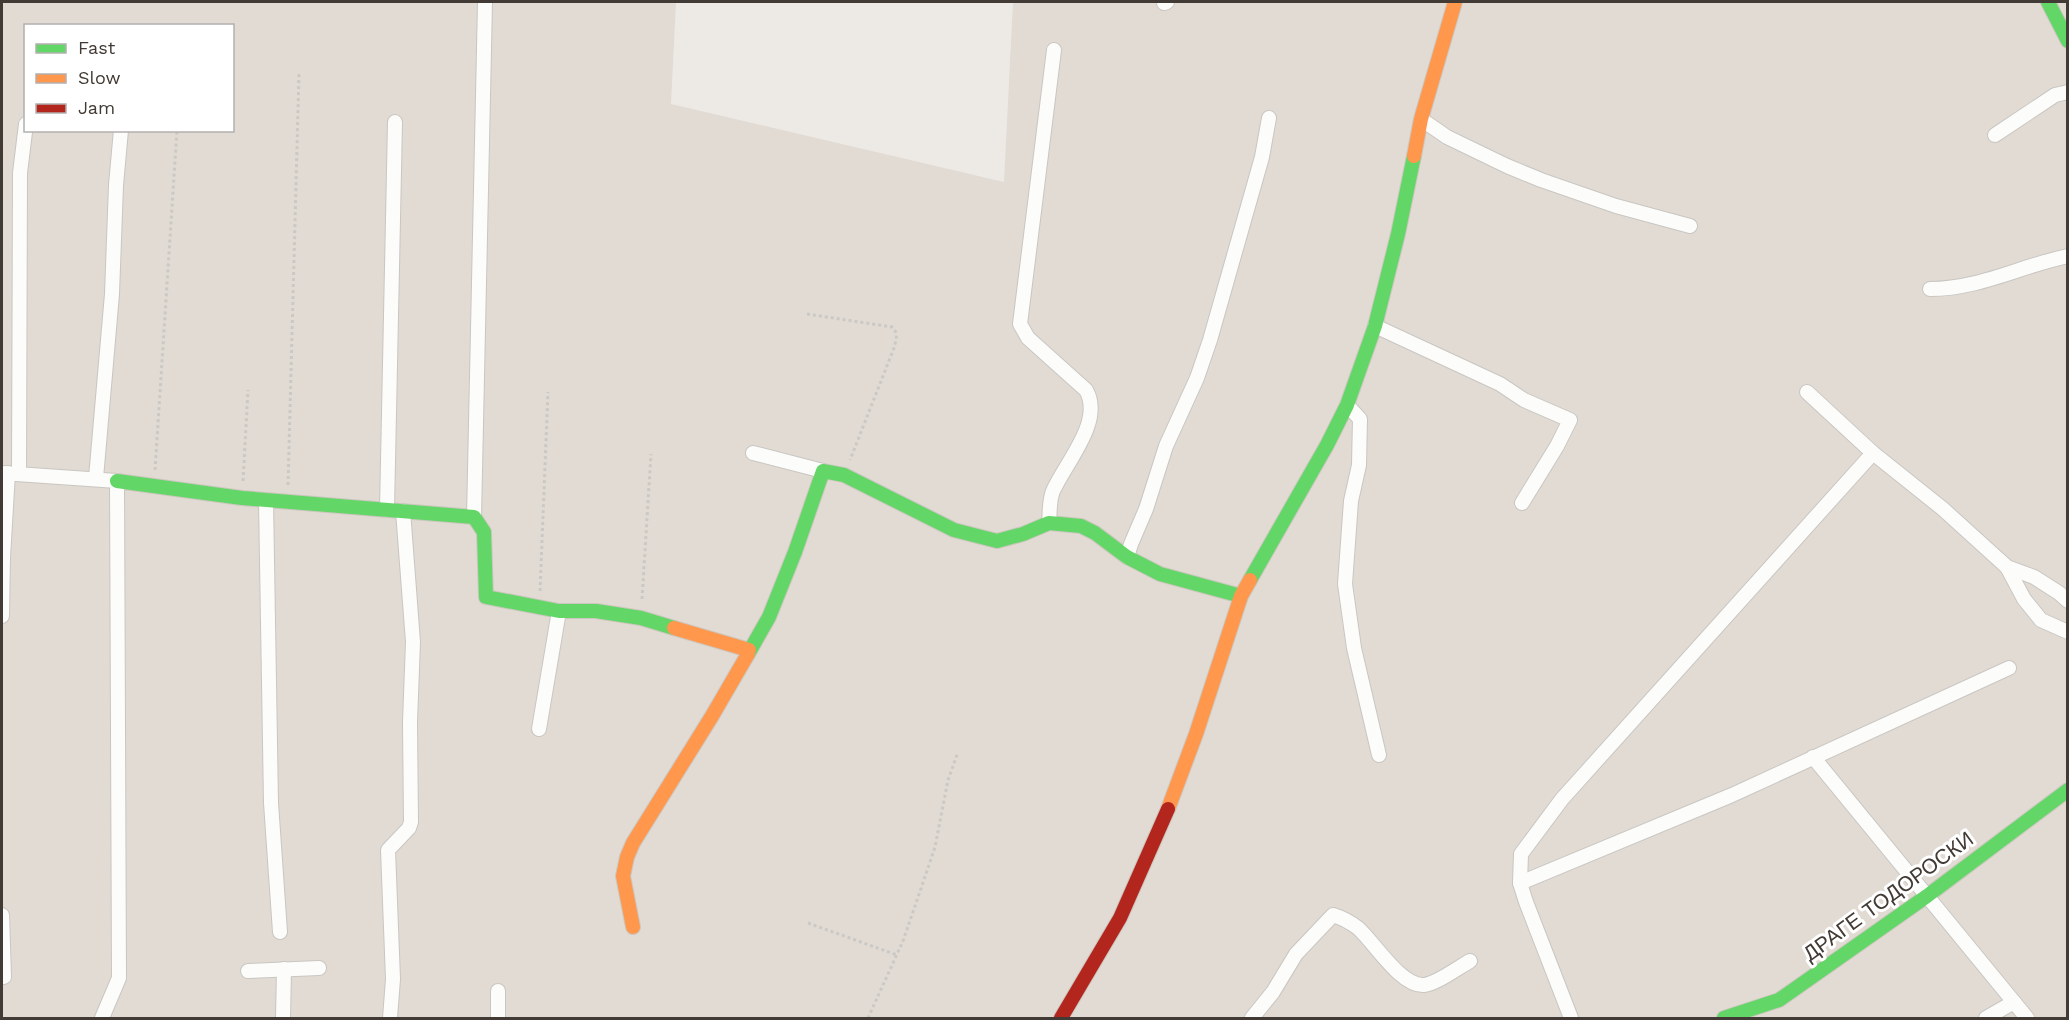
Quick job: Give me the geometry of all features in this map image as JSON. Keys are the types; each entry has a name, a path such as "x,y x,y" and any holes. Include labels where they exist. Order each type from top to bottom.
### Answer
{"street":[{"path":"485,2 474,517 484,532 486,597 559,611 596,611 641,618 749,650"},
{"path":"1061,1018 1120,918 1161,828 1196,734 1241,596 1327,445 1347,405 1375,326 1398,234 1421,119 1455,2"},
{"path":"2048,2 2067,41"},
{"path":"1049,523 1052,494 1088,426 1091,411 1091,399 1086,390 1028,338 1020,324 1054,50"},
{"path":"1995,135 2055,95 2067,92"},
{"path":"1127,557 1146,509 1166,446 1197,378 1210,340 1262,157 1269,118"},
{"path":"1421,119 1447,137 1541,180 1616,206 1690,226"},
{"path":"387,510 395,122"},
{"path":"2,616 3,557 10,474 20,173 25,132"},
{"path":"96,478 112,294 116,185 121,132"},
{"path":"1930,288 1952,289 1976,285 2040,262 2067,256"},
{"path":"1375,326 1500,384 1524,400 1570,420 1522,503"},
{"path":"1807,392 2007,567 2024,599 2041,620 2067,632"},
{"path":"1347,405 1360,419 1359,465 1351,501 1345,584 1354,648 1379,755"},
{"path":"753,453 844,476 954,530 998,541 1049,523 1081,526 1095,533 1127,557 1160,574 1241,596"},
{"path":"1571,1018 1520,883 1521,854 1562,799 1874,453"},
{"path":"633,927 623,876 627,857 633,843 712,716 769,617 823,471"},
{"path":"10,474 96,478 242,498 474,517"},
{"path":"102,1018 119,978 117,481"},
{"path":"266,500 271,803 280,932"},
{"path":"390,1018 393,979 388,850 409,828 411,822 413,642 403,511"},
{"path":"2007,567 2034,577 2067,601"},
{"path":"540,729 559,611"},
{"path":"1520,883 1732,795 2009,668"},
{"path":"1814,757 2027,1018"},
{"name":"ДРАГЕ ТОДОРОСКИ","path":"1724,1018 1779,1000 1927,896 2067,790"},
{"path":"2,915 4,977"},
{"path":"1255,1018 1296,954 1333,915 1345,919 1360,930 1393,967 1416,984 1428,984 1470,961"},
{"path":"248,971 319,968"},
{"path":"283,1018 284,969"},
{"path":"498,991 498,1018"},
{"path":"1986,1018 2014,1002"}],"path":[{"path":"288,501 299,73"},
{"path":"154,486 177,132"},
{"path":"807,314 892,327 897,337 844,476"},
{"path":"242,498 248,390"},
{"path":"539,608 548,392"},
{"path":"641,618 651,454"},
{"path":"868,1018 897,955 935,847 948,780 958,752"},
{"path":"808,923 897,955"}],"shaded area":[{"path":"2,2 676,2 671,104 1004,182 1013,2 2067,2 2067,1018 2,1018"}],"traffic: fast":[{"path":"2048,2 2068,41"},
{"path":"1250,580 1327,445 1347,405 1375,326 1398,234 1414,156"},
{"path":"748,654 769,617 795,552 823,471 844,475 954,530 997,541 1023,534 1049,523 1081,526 1095,533 1127,557 1160,574 1241,596"},
{"path":"117,481 242,498 474,517 484,532 486,597 559,611 596,611 641,618 674,628"},
{"path":"1724,1018 1779,1000 1927,896 2068,790"}],"traffic: slow":[{"path":"1414,156 1421,119 1455,2"},
{"path":"1168,809 1196,734 1241,596 1250,580"},
{"path":"674,628 749,650"},
{"path":"633,927 623,876 627,857 633,843 748,654"}],"traffic: jam":[{"path":"1061,1018 1120,918 1168,809"}]}
